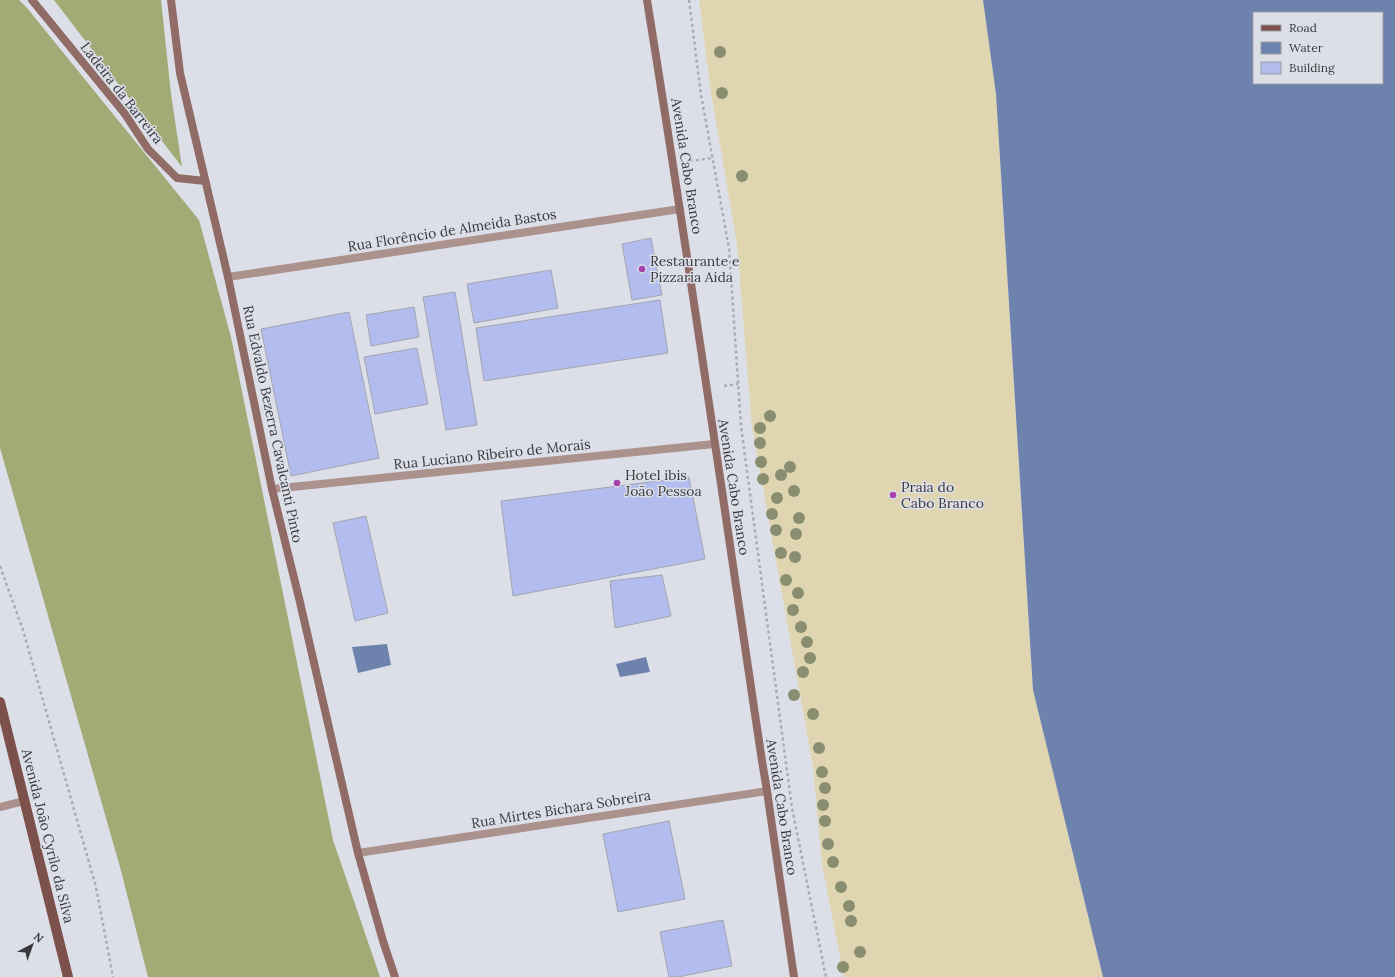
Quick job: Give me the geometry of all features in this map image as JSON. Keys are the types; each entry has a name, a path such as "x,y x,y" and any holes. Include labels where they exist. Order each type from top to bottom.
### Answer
{"main road":[{"name":"Ladeira da Barreira","path":"32,0 125,114 148,149 177,178 206,181"},
{"name":"Rua Edvaldo Bezerra Cavalcanti Pinto","path":"171,0 180,73 228,277 272,489 301,606 358,853 383,941 395,977"},
{"name":"Avenida Cabo Branco","path":"647,0 680,209 762,761 768,791 794,977"},
{"name":"Avenida João Cyrilo da Silva","path":"0,702 68,977"}],"street":[{"name":"Rua Florêncio de Almeida Bastos","path":"228,277 680,209"},
{"name":"Rua Luciano Ribeiro de Morais","path":"272,489 714,444"},
{"name":"Rua Mirtes Bichara Sobreira","path":"358,853 768,791"},
{"path":"0,807 24,801"}],"path":[{"path":"690,0 701,95 729,248 741,426 792,808 826,977"},
{"path":"673,163 712,158"},
{"path":"0,566 23,630 96,887 113,977"}],"green space":[{"path":"0,0 19,0 27,8 199,220 231,337 333,840 380,977 148,977 120,867 0,448"},
{"path":"54,0 161,0 171,94 182,167"}],"sand":[{"name":"Praia do Cabo Branco","path":"699,0 983,0 996,94 1033,690 1103,977 844,977 822,864 813,767 752,427 737,244 710,87"}],"water":[{"path":"983,0 1395,0 1395,977 1103,977 1033,690 996,94"},
{"path":"387,644 391,665 358,673 352,647"},
{"path":"646,657 650,672 620,677 616,664"}],"building":[{"name":"Restaurante e Pizzaria Aida","path":"651,238 662,295 632,300 622,244"},
{"path":"551,270 558,308 474,323 467,284"},
{"path":"455,292 477,425 446,430 423,297"},
{"path":"660,300 668,353 484,381 476,328"},
{"path":"414,307 419,337 371,346 366,315"},
{"path":"349,312 379,458 291,476 261,329"},
{"path":"417,348 428,404 375,414 364,357"},
{"path":"689,477 705,559 513,596 501,501"},
{"path":"366,516 388,613 355,621 333,523"},
{"path":"662,575 671,616 615,628 610,581"},
{"path":"669,821 685,899 618,912 603,834"},
{"path":"723,920 732,966 678,977 669,977 660,932"}],"place":[{"name":"Restaurante e Pizzaria Aida","path":"642,269"},
{"name":"Hotel ibis João Pessoa","path":"617,483"},
{"name":"Praia do Cabo Branco","path":"893,495"}]}
